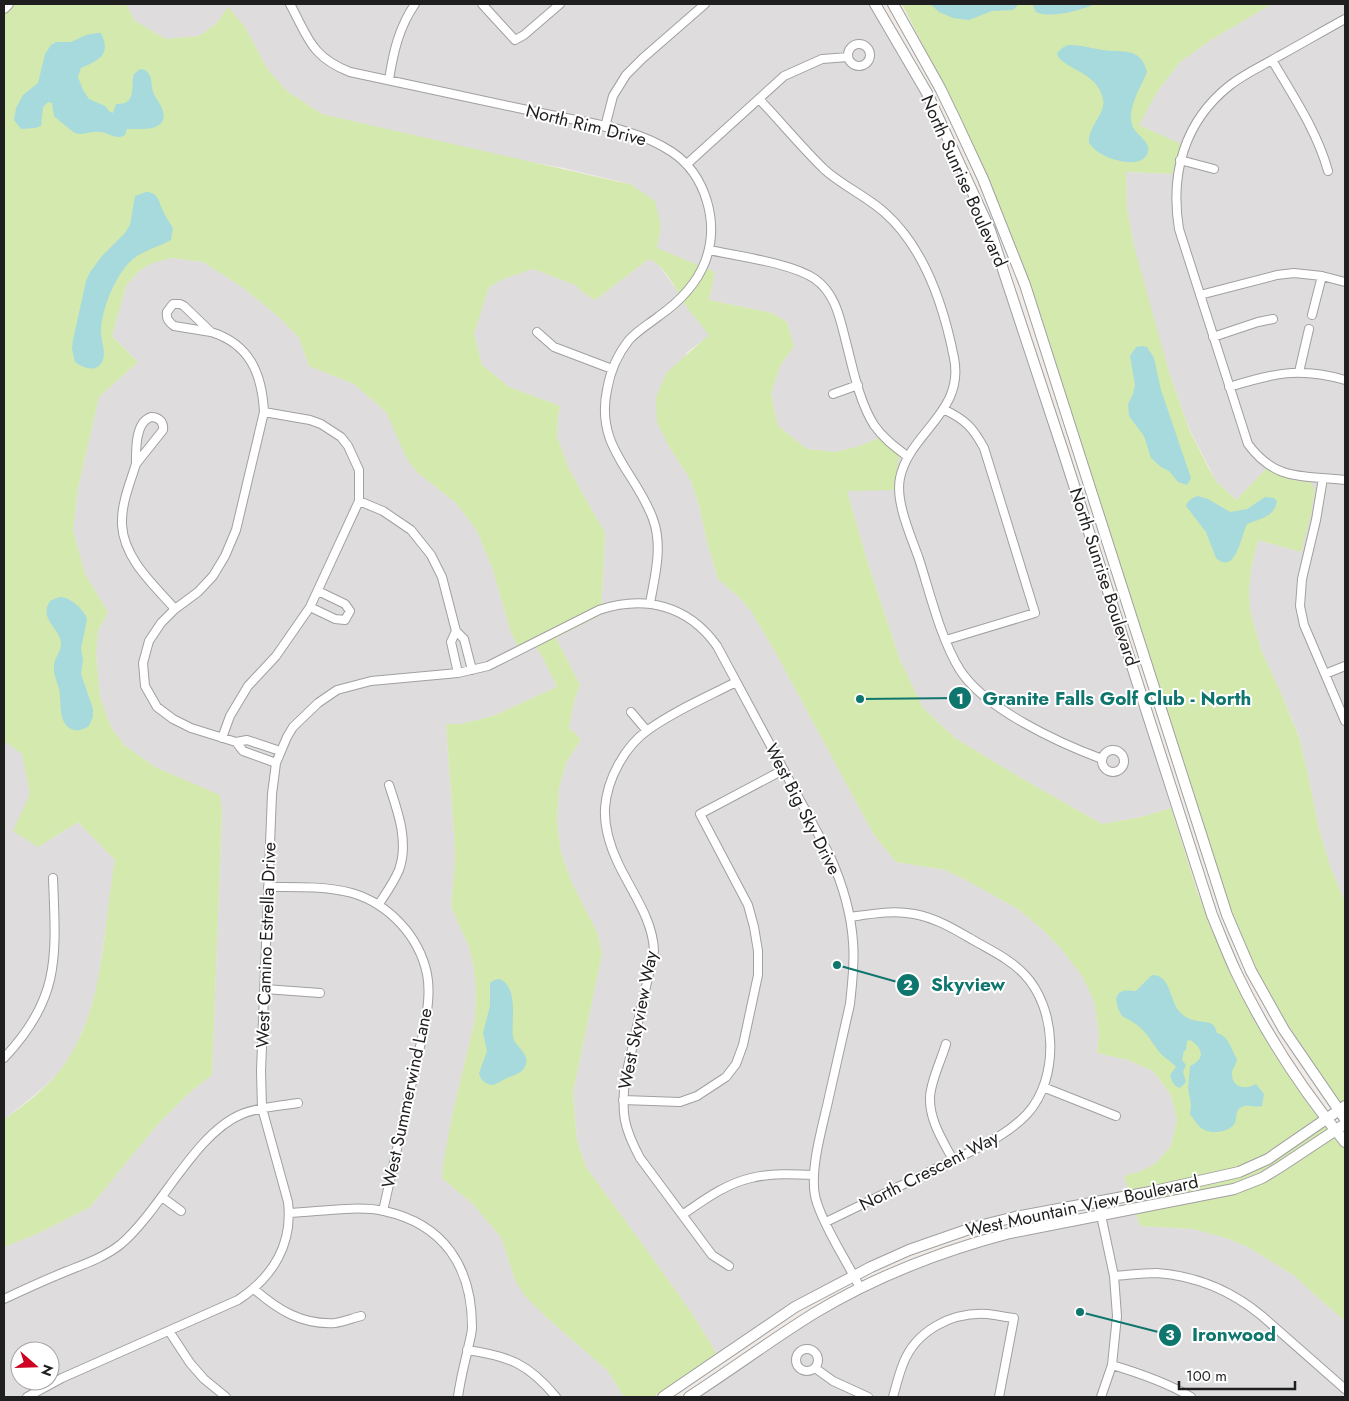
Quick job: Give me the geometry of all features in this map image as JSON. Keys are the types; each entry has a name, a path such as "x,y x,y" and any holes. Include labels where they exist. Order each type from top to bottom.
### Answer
{"street":[{"path":"4,8 8,4"},
{"name":"North Rim Drive","path":"290,4 318,54 334,66 389,80 605,127 652,140 687,164 708,201 711,218 709,250 701,272 690,290 674,305 637,332 624,348 612,370 606,392 604,411 608,434 620,462 646,503 654,521 657,564 650,603"},
{"path":"389,80 398,38 407,15 415,4"},
{"path":"482,4 515,40 524,35 560,4"},
{"path":"605,127 613,96 626,75 642,58 704,4"},
{"name":"North Sunrise Boulevard","path":"875,4 927,93 990,230 1212,915 1235,971 1267,1031 1345,1142"},
{"name":"North Sunrise Boulevard","path":"893,4 940,88 964,136 984,179 1025,285 1226,915 1251,971 1284,1030 1343,1112"},
{"path":"1345,19 1230,85 1214,100 1193,128 1180,160 1175,194 1175,208 1179,229 1248,444 1257,456 1267,464 1289,475 1345,480"},
{"path":"687,164 784,76 822,59 848,57"},
{"path":"1272,60 1311,128 1323,152 1328,172"},
{"path":"759,99 826,171 883,210 895,222 921,257 930,276 955,361 954,383 945,410 907,456 900,476 898,490 946,640 959,669 983,696 1071,748 1102,759"},
{"path":"1180,160 1214,169"},
{"path":"709,250 794,268 815,279 830,295 839,314 858,385 874,424 882,436 907,456"},
{"path":"1200,295 1277,275 1294,273 1322,276 1345,282"},
{"path":"1312,315 1322,276"},
{"path":"211,332 184,306 174,304 168,309 167,319 174,326 211,332 223,337 243,351 258,371 263,394 264,412 236,530 225,556 208,582 175,610 148,641 143,663 145,686 157,707 173,719 191,728 236,742 247,740 280,750"},
{"path":"1213,337 1273,319"},
{"path":"1299,372 1309,329"},
{"path":"537,332 554,347 612,370"},
{"path":"1229,387 1259,378 1299,372 1345,380"},
{"path":"833,394 858,385"},
{"path":"945,410 960,417 969,425 984,448 1035,613 946,640"},
{"path":"222,738 230,716 248,686 276,656 310,607 359,501 359,470 348,446 340,437 330,429 310,420 264,412"},
{"path":"136,464 136,450 141,425 147,418 157,418 162,424 163,430 136,464 125,498 122,525 126,546 135,564 175,610"},
{"path":"1322,478 1316,520 1302,579 1300,606 1304,625 1345,721"},
{"path":"359,501 383,511 398,521 410,530 431,554 442,577 456,631 464,639 472,670"},
{"path":"310,607 335,619 345,620 350,611 345,604 318,591"},
{"name":"West Camino Estrella Drive","path":"28,1397 62,1378 238,1300 254,1289 267,1275 281,1254 287,1235 288,1202 262,1108 272,794 276,763 280,750 293,726 318,703 337,690 371,681 472,670 505,658 599,610 635,602 650,603"},
{"name":"West Big Sky Drive","path":"650,603 678,612 702,628 717,646 830,856 844,894 850,917 853,942 850,1004 820,1135 813,1188 817,1203 860,1288"},
{"path":"456,631 452,642 458,673"},
{"path":"1325,674 1345,666"},
{"name":"West Skyview Way","path":"729,1266 712,1255 640,1158 631,1142 624,1122 623,1100 625,1080 654,951 654,940 646,918 611,848 606,829 605,808 609,786 624,756 647,731 736,682"},
{"path":"631,712 647,731"},
{"path":"236,742 243,751 276,763"},
{"path":"623,1100 680,1102 709,1089 726,1076 736,1064 743,1044 758,974 758,951 748,905 700,814 783,770"},
{"path":"379,904 394,881 399,870 402,855 403,843 400,823 389,785"},
{"path":"4,1058 33,1023 42,1006 48,988 54,961 55,945 53,878"},
{"name":"West Summerwind Lane","path":"268,887 335,890 354,893 379,904 405,928 416,943 427,972 426,1020 383,1211"},
{"name":"North Crescent Way","path":"826,1222 992,1141 1018,1122 1033,1106 1043,1087 1050,1060 1051,1036 1044,1008 1033,984 1008,961 932,918 894,912 850,917"},
{"path":"265,989 320,993"},
{"path":"946,1044 930,1097 935,1125 953,1160"},
{"path":"1043,1087 1116,1116"},
{"path":"4,1299 101,1257 120,1245 162,1197 204,1142 226,1122 242,1114 262,1108 298,1104"},
{"name":"West Mountain View Boulevard","path":"663,1397 795,1308 854,1275 909,1250 968,1229 1015,1217 1192,1183 1239,1172 1268,1158 1327,1118 1343,1112"},
{"name":"West Mountain View Boulevard","path":"694,1396 814,1314 860,1288 919,1262 974,1242 1018,1231 1234,1190 1268,1174 1345,1124"},
{"path":"682,1214 727,1186 752,1177 783,1174 814,1175"},
{"path":"162,1197 181,1211"},
{"path":"1098,1201 1114,1276 1117,1316 1112,1365 1101,1397"},
{"path":"289,1213 383,1211 414,1220 443,1241 461,1267 470,1297 472,1329 458,1397"},
{"path":"1114,1276 1156,1273 1172,1275 1213,1285 1230,1293 1262,1316 1345,1389"},
{"path":"254,1289 273,1306 292,1316 313,1322 336,1323 361,1316"},
{"path":"893,1397 903,1364 918,1339 938,1324 959,1316 974,1314 1014,1318 999,1397"},
{"path":"169,1331 190,1363 204,1379 226,1397"},
{"path":"467,1350 491,1353 515,1361 536,1375 556,1397"},
{"path":"1112,1365 1138,1372 1191,1397"},
{"path":"815,1368 833,1381 868,1397"},
{"path":"686,1382 694,1396"}],"shaded area":[{"path":"126,4 871,4 892,37 947,145 985,231 1127,663 1171,808 1141,817 1102,824 955,738 923,708 900,660 867,560 847,491 894,485 896,476 888,446 879,438 836,452 807,449 778,426 771,394 780,366 794,346 787,322 772,313 709,300 715,272 686,305 710,335 686,353 668,445 690,479 699,505 718,579 740,598 751,611 874,835 896,862 945,870 1018,909 1043,930 1082,975 1094,1001 1099,1033 1097,1053 1128,1060 1153,1071 1171,1095 1177,1120 1171,1146 1155,1164 1124,1176 1129,1191 1032,1210 873,1262 825,1285 717,1354 693,1315 586,1167 577,1141 573,1093 602,954 598,934 572,883 561,853 557,822 559,788 566,763 581,739 569,728 574,701 580,685 556,638 601,615 605,533 569,469 557,437 560,406 509,387 482,365 474,334 489,287 503,279 533,269 578,286 578,289 595,300 649,259 658,264 679,293 657,248 661,226 630,184 322,114 288,92 268,70 245,27 228,8 216,24 199,36 166,39 135,21"},
{"path":"1272,4 1345,4 1345,902 1330,866 1319,829 1299,736 1261,650 1250,610 1251,569 1258,540 1301,552 1310,482 1296,482 1266,469 1236,500 1216,481 1189,428 1169,372 1141,279 1127,208 1126,172 1172,174 1180,144 1139,125 1157,92 1180,62 1211,40"},
{"path":"172,258 203,262 245,289 281,319 299,338 309,366 354,384 386,412 417,472 456,503 476,529 493,570 511,633 518,646 531,639 557,687 493,716 461,724 446,725 455,862 451,906 469,947 476,989 475,1019 452,1116 442,1178 472,1203 501,1237 515,1280 546,1317 607,1370 624,1397 4,1397 4,1247 39,1233 90,1207 157,1125 189,1093 212,1075 222,812 182,779 155,767 124,745 111,727 100,697 96,653 98,631 108,612 85,574 73,530 78,488 99,397 138,362 112,336 126,286 139,271 152,262"},
{"path":"4,741 22,753 30,794 53,838 78,822 115,860 98,983 88,1018 75,1048 60,1071 44,1087 4,1120"},
{"path":"1136,1213 1140,1226 1193,1229 1226,1238 1248,1247 1295,1276 1345,1321 1345,1397 698,1397 802,1326 841,1303 896,1276 985,1244"}],"green space":[{"path":"15,4 126,4 135,21 166,39 199,36 216,24 228,7 245,27 268,70 288,92 322,114 630,184 655,201 661,226 657,248 715,272 709,300 772,313 787,322 794,346 780,366 771,394 778,426 807,449 836,452 879,438 899,456 894,490 847,491 867,560 900,660 923,708 955,738 1102,824 1141,817 1171,808 1198,894 1234,982 1249,1008 1345,1149 1345,1321 1295,1276 1248,1247 1226,1238 1193,1229 1140,1226 1124,1176 1155,1164 1171,1146 1177,1120 1171,1095 1153,1071 1128,1060 1097,1053 1099,1033 1094,1001 1082,976 1062,950 1043,930 1018,909 945,870 896,862 874,835 751,611 740,598 718,579 699,505 690,479 668,445 657,422 656,398 667,372 709,335 688,308 666,273 649,259 595,300 578,289 578,286 533,269 503,279 489,287 474,334 482,365 509,387 560,406 557,437 569,469 605,533 601,615 556,638 580,685 574,701 569,728 581,739 566,763 559,788 557,822 561,853 572,883 598,934 602,954 573,1093 577,1141 586,1167 693,1315 717,1354 653,1397 624,1397 607,1370 546,1317 525,1296 515,1280 501,1237 472,1203 442,1178 452,1116 475,1019 476,989 469,947 451,906 455,862 446,724 461,724 493,716 557,687 531,639 518,646 511,633 493,570 476,529 456,503 417,472 407,459 386,412 354,384 309,366 299,338 281,319 245,289 203,262 172,258 152,263 139,271 126,286 112,336 138,362 99,397 78,488 73,530 85,574 108,612 98,631 96,653 100,697 111,727 124,745 155,767 220,795 222,811 212,1075 189,1093 157,1125 90,1207 39,1233 4,1247 4,1120 49,1083 61,1069 76,1046 87,1021 100,969 115,860 78,822 38,847 13,831 30,794 22,754 4,741 4,14"},
{"path":"902,4 1272,4 1211,40 1180,62 1157,92 1139,125 1181,144 1172,174 1126,172 1127,208 1134,246 1169,372 1189,429 1216,481 1236,500 1266,469 1287,478 1310,482 1315,489 1311,515 1301,552 1258,540 1251,569 1249,591 1250,610 1261,650 1299,737 1319,829 1330,866 1345,902 1345,1110 1270,998 1232,916 1024,267 964,126"}],"water":[{"path":"930,4 1019,4 1013,10 992,11 969,20 953,18 939,12"},
{"path":"1032,4 1095,4 1074,11 1049,15 1036,12"},
{"path":"101,33 104,41 104,52 98,60 81,68 78,77 89,99 105,106 113,113 116,104 128,101 130,98 134,74 140,69 145,70 150,75 153,91 162,108 164,116 159,125 147,129 127,129 125,135 121,137 99,132 78,134 54,116 52,103 48,102 43,107 41,126 21,129 14,120 16,108 23,95 38,83 45,54 51,45 56,42 71,42 86,35"},
{"path":"1068,45 1130,52 1140,58 1147,72 1134,101 1131,120 1134,130 1147,144 1148,152 1145,157 1134,162 1121,161 1099,153 1089,143 1091,131 1102,110 1103,99 1100,90 1094,82 1059,58 1057,53"},
{"path":"146,192 156,196 159,201 173,228 171,240 133,259 121,273 115,282 104,313 101,332 104,351 102,362 96,367 85,368 75,362 72,349 86,281 102,256 125,233 130,225 135,196"},
{"path":"1136,347 1147,347 1154,358 1161,390 1191,478 1187,485 1178,482 1169,471 1151,458 1144,436 1129,416 1128,404 1135,385 1130,356"},
{"path":"1198,496 1208,499 1230,512 1247,509 1265,497 1274,498 1277,501 1270,514 1247,524 1237,552 1228,562 1223,562 1216,558 1206,532 1186,506 1190,500"},
{"path":"63,597 76,604 83,611 87,619 81,649 83,660 81,674 93,709 93,717 89,726 80,730 69,728 65,724 54,672 54,663 61,644 58,633 48,619 47,607 50,601"},
{"path":"1152,975 1163,979 1176,1006 1184,1016 1189,1019 1212,1024 1217,1033 1227,1040 1237,1059 1232,1072 1234,1082 1244,1087 1256,1084 1264,1094 1262,1106 1245,1106 1238,1110 1235,1123 1229,1129 1215,1132 1206,1131 1199,1126 1190,1114 1191,1105 1188,1088 1190,1066 1199,1060 1201,1053 1198,1046 1190,1040 1187,1041 1182,1060 1186,1065 1183,1072 1186,1082 1180,1088 1173,1083 1170,1075 1176,1067 1161,1054 1141,1028 1120,1013 1116,1002 1119,993 1136,991"},
{"path":"500,979 506,983 510,990 513,1005 513,1037 526,1056 526,1064 520,1072 497,1084 491,1085 481,1079 479,1073 487,1051 483,1033 490,1006 490,983"}],"place":[{"name":"Granite Falls Golf Club - North","path":"860,699"},
{"name":"Skyview","path":"837,965"},
{"name":"Ironwood","path":"1080,1312"}]}
